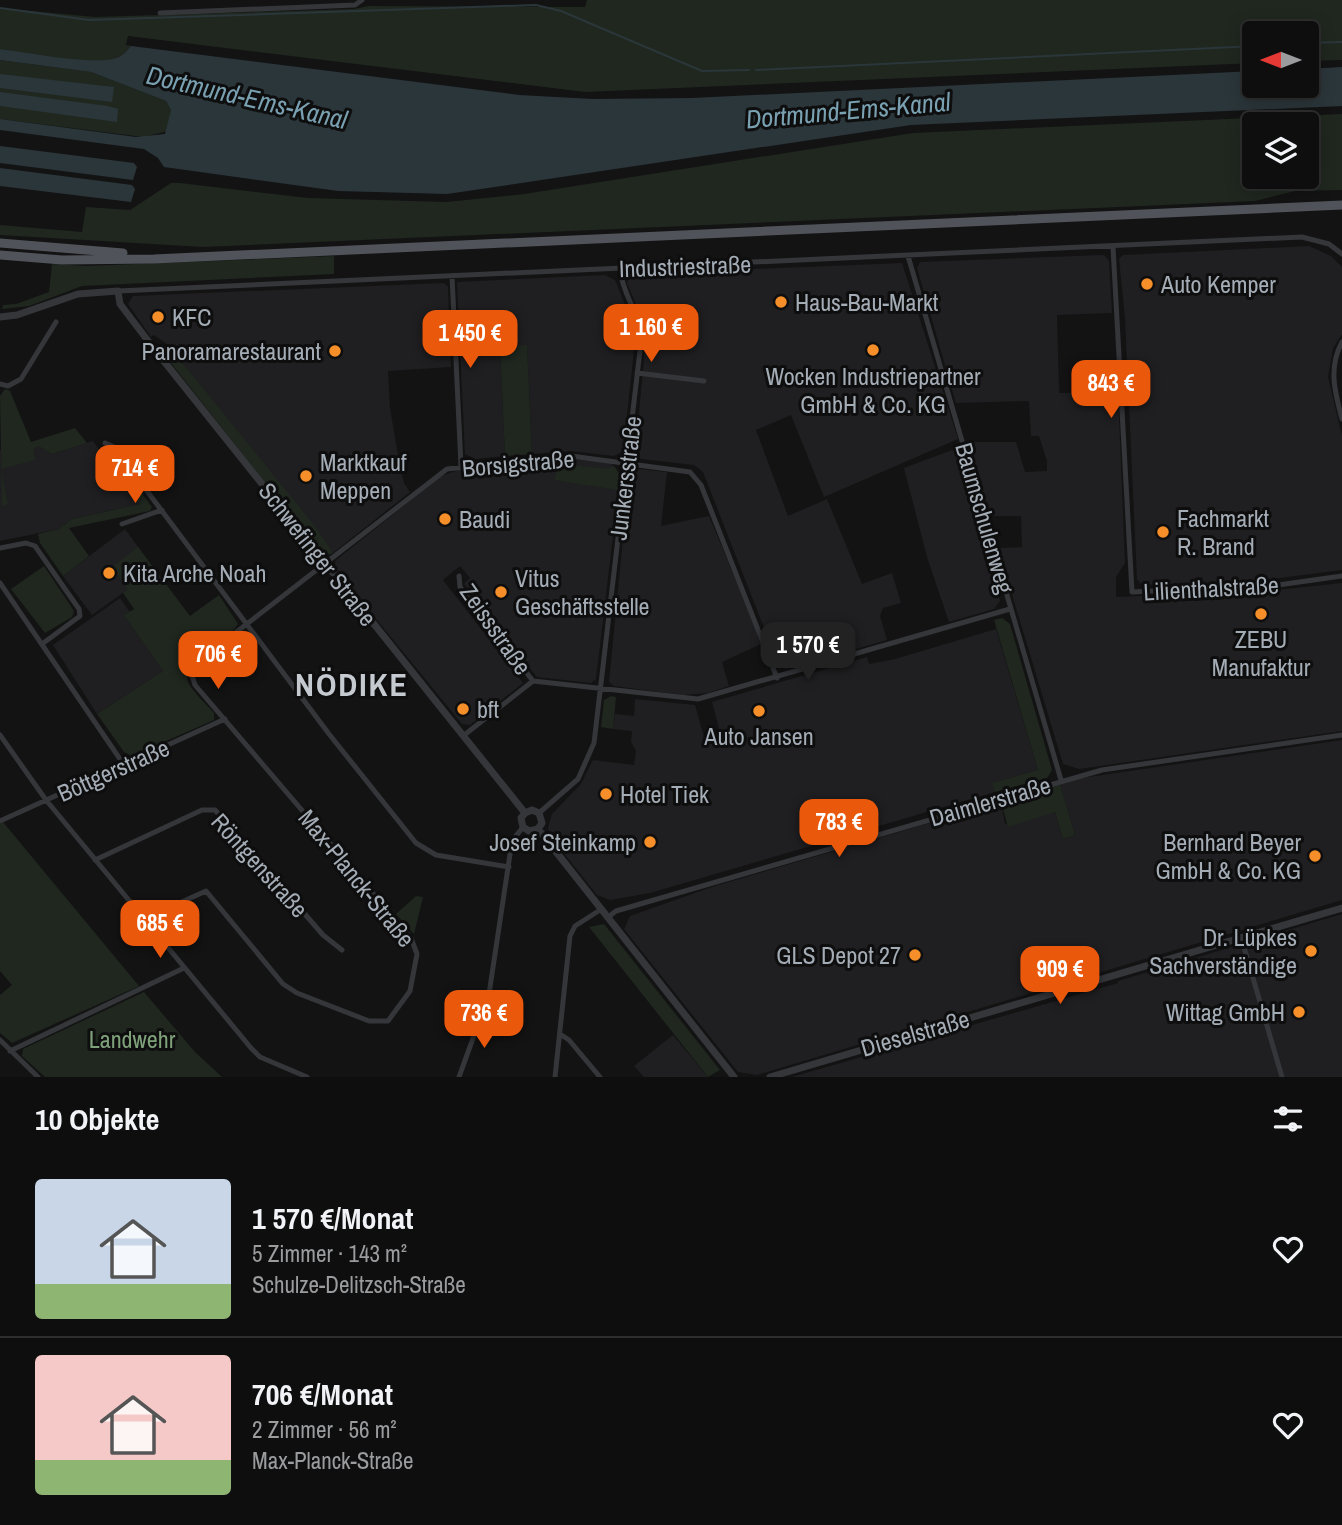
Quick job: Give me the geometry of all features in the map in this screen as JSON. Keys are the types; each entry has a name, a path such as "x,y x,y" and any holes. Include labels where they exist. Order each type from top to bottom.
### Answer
{"main road":[{"path":"0,255 62,260 184,257 1342,205"},
{"path":"0,243 184,257"}],"street":[{"path":"247,0 248,10"},
{"path":"159,13 355,5 362,0"},
{"name":"Industriestraße","path":"0,316 26,313 78,294 118,291 1302,237 1329,244 1342,254"},
{"name":"Lilienthalstraße","path":"1113,247 1132,593 1271,586 1342,576"},
{"name":"Baumschulenweg","path":"908,256 1061,780"},
{"name":"Junkersstraße","path":"539,813 578,779 588,762 594,743 641,333 621,281 620,269"},
{"path":"452,276 461,466"},
{"name":"Schwefinger Straße","path":"118,291 123,308 524,813"},
{"path":"0,384 8,386 21,379 55,323"},
{"path":"1342,342 1334,366 1333,386 1342,419"},
{"path":"637,373 704,380"},
{"path":"105,443 114,447 416,843 436,855 509,867"},
{"name":"Borsigstraße","path":"191,673 200,661 438,473 461,466 571,456 684,469 696,477 759,625 777,678"},
{"path":"122,524 162,510"},
{"path":"0,548 26,543 35,546 79,609 80,616 76,622 43,644"},
{"name":"Zeissstraße","path":"459,576 460,587 533,681"},
{"path":"0,583 124,765"},
{"path":"463,736 533,681 698,699 1010,609"},
{"name":"Max-Planck-Straße","path":"144,919 206,891 277,977 297,993 376,1022 392,1018 410,991 417,954 411,938 195,685 191,673"},
{"name":"Böttgerstraße","path":"0,821 225,719"},
{"path":"0,735 46,800 260,1057 307,1077"},
{"name":"Daimlerstraße","path":"607,918 616,911 1102,769 1342,735"},
{"name":"Röntgenstraße","path":"95,860 202,810 215,810 323,935 342,950"},
{"path":"532,810 539,813 542,819 538,829 529,831 523,827 521,821 524,813 532,810"},
{"path":"459,1077 489,994 512,841 523,827"},
{"path":"538,829 734,1077"},
{"name":"Dieselstraße","path":"770,1077 1342,908"},
{"path":"555,1077 570,936 575,926 600,910"},
{"path":"1241,937 1282,1077"},
{"path":"10,1051 184,968"},
{"path":"560,1034 569,1040 600,1077"},
{"path":"0,1040 38,1077"}],"shaded area":[{"path":"1309,246 1331,256 1342,267 1342,334 1333,348 1328,377 1342,436 1342,570 1257,581 1142,585 1137,579 1125,318 1119,259 1123,255"},
{"path":"1104,255 1109,261 1112,313 1057,315 1059,393 1118,392 1125,563 1116,577 1116,597 1276,590 1342,583 1342,731 1079,769 1063,764 998,548 1022,547 1021,516 989,516 967,442 1016,442 1025,472 1047,471 1047,461 1039,436 1031,436 1029,401 956,403 917,268 920,262"},
{"path":"902,263 958,439 824,497 791,415 756,430 788,516 827,499 862,584 892,573 901,603 883,608 880,616 887,640 786,669 777,661 703,472 694,465 641,459 635,455 646,338 643,321 627,283 631,274"},
{"path":"605,275 615,280 636,332 623,451 614,456 571,451 532,454 527,346 500,347 505,456 475,459 465,454 457,282"},
{"path":"444,283 448,287 451,367 388,371 390,408 400,467 404,483 410,492 333,553 167,344 154,335 151,337 128,304 133,296"},
{"path":"93,441 140,504 72,519 59,529 0,541 0,450 31,442 52,454"},
{"path":"960,447 1000,601 994,609 949,622 927,557 904,468"},
{"path":"569,459 611,463 620,477 596,679 591,683 537,677 464,584 470,578 460,566 443,580 523,683 470,725 462,724 336,570 335,561 441,476 462,469"},
{"path":"639,469 667,472 661,526 709,516 748,609 761,644 722,662 729,686 708,693 683,695 614,686 609,682 629,477"},
{"name":"Kita Arche Noah","path":"125,529 155,570 92,615 63,576"},
{"path":"120,598 130,612 125,616 163,671 97,714 53,645"},
{"path":"996,629 1038,770 993,783 995,792 650,893 610,900 597,895 551,837 548,828 552,814 581,784 593,760 634,765 636,751 631,742 632,731 613,729 615,714 634,716 635,699 695,705 704,737 720,732 712,702 867,657 869,664 895,659"},
{"path":"1342,740 1342,900 757,1075 738,1072 624,929 630,916 712,887 1001,802 1005,824 1055,812 1063,839 1075,835 1060,784 1082,778"},
{"path":"1342,914 1342,1077 792,1077 1118,983"},
{"path":"673,1035 708,1077 644,1077 634,1066"}],"green space":[{"path":"587,0 1342,0 1342,60 1320,61 1320,21 1242,21 1242,64 585,92 128,36 126,45 131,46 121,56 108,60 78,61 0,49 0,8 95,17 354,9 368,6 585,7"},
{"path":"0,60 91,72 166,101 171,110 168,131 143,137 0,119"},
{"path":"1342,114 1342,190 1295,191 1255,201 203,247 0,235 0,225 82,232 86,207 130,210 171,183 308,198 447,202 524,194 913,133 1242,118 1242,189 1319,189 1319,115"},
{"path":"334,256 334,274 82,286 29,306 2,309 3,305 16,304 49,292 52,264 87,266"},
{"path":"167,344 314,525 333,553 327,555 319,551 160,349"},
{"path":"527,345 532,454 505,456 500,347"},
{"path":"5,389 10,391 31,442 75,428 87,443 52,454 38,446 33,449 35,460 1,469 0,396"},
{"path":"99,449 110,451 152,507 150,511 69,528 89,556 63,576 40,543 38,534 59,529 72,519 140,504"},
{"path":"559,464 608,469 614,466 619,473 618,490 554,480"},
{"path":"1,471 8,504 2,506"},
{"path":"138,547 190,616 219,595 238,624 196,659 187,675 191,688 214,713 214,720 132,756 124,752 97,714 163,671 124,615 134,609 123,593 128,589 112,567"},
{"path":"44,566 74,611 72,617 45,633 11,589"},
{"path":"1002,618 1010,624 1052,770 1047,778 995,792 992,783 1038,770 994,620"},
{"path":"611,696 616,697 613,729 601,727 604,700"},
{"path":"1060,784 1075,835 1063,839 1055,812 1008,827 1001,802"},
{"path":"3,822 139,986 12,1043 0,1033 0,995 12,985 0,971 0,824"},
{"path":"416,896 423,897 414,934 396,914"},
{"path":"604,924 720,1070 708,1077 589,927"},
{"name":"Landwehr","path":"144,992 195,1052 222,1077 45,1077 22,1056 23,1049"}],"water":[{"name":"Dortmund-Ems-Kanal","path":"131,46 519,95 593,99 692,98 1242,72 1242,98 1320,98 1320,68 1342,67 1342,106 911,125 447,194 338,191 164,167 158,158 144,149 0,130 0,119 136,137 165,134 171,110 166,101 91,72 0,60 0,49 79,60 109,60 121,56"},
{"path":"0,74 114,87 112,102 0,88"},
{"path":"0,92 108,106 118,109 117,122 0,106"},
{"path":"0,146 134,163 137,167 133,180 0,163"},
{"path":"0,168 132,185 135,189 131,202 0,186"}],"waterway":[{"path":"0,8 89,20 536,5 561,11 702,71 749,70"},
{"path":"1320,43 1342,42"},
{"path":"756,70 1242,47"}],"place":[{"name":"Auto Kemper","path":"1147,284"},
{"name":"Haus-Bau-Markt","path":"781,302"},
{"name":"KFC","path":"158,317"},
{"name":"Wocken Industriepartner GmbH & Co. KG","path":"873,350"},
{"name":"Panoramarestaurant","path":"335,351"},
{"name":"Marktkauf Meppen","path":"306,476"},
{"name":"Baudi","path":"445,519"},
{"name":"Fachmarkt R. Brand","path":"1163,532"},
{"name":"Kita Arche Noah","path":"109,573"},
{"name":"Vitus Geschäftsstelle","path":"501,592"},
{"name":"ZEBU Manufaktur","path":"1261,614"},
{"name":"bft","path":"463,709"},
{"name":"Auto Jansen","path":"759,711"},
{"name":"Hotel Tiek","path":"606,794"},
{"name":"Josef Steinkamp","path":"650,842"},
{"name":"Bernhard Beyer GmbH & Co. KG","path":"1315,856"},
{"name":"Dr. Lüpkes Sachverständige","path":"1311,951"},
{"name":"GLS Depot 27","path":"915,955"},
{"name":"Wittag GmbH","path":"1299,1012"}],"district":[{"name":"NÖDIKE","path":"352,684"}]}
